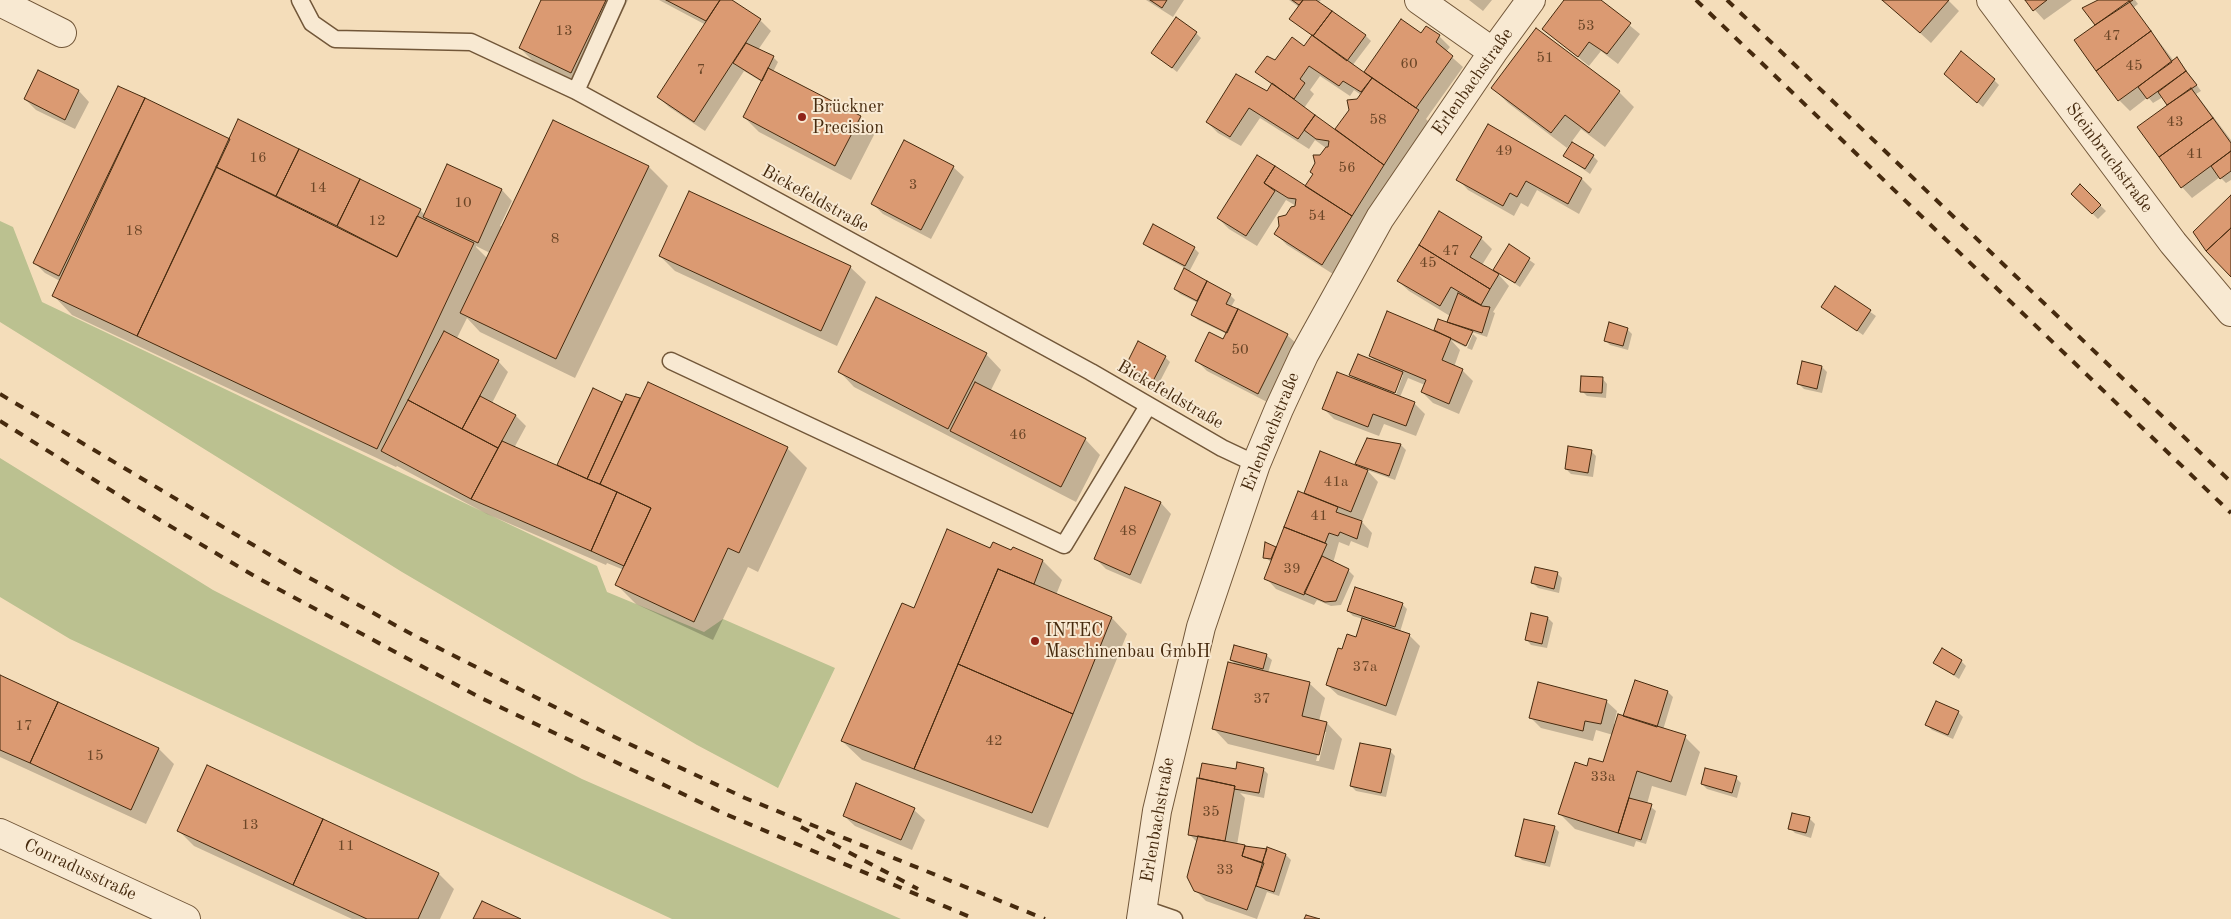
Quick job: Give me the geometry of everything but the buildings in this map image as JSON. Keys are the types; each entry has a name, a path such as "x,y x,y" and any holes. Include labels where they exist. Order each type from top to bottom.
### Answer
{"street":[{"path":"1419,0 1493,52"},
{"name":"Erlenbachstraße","path":"1142,913 1157,811 1201,627 1256,464 1304,355 1370,235 1493,52 1531,0"},
{"name":"Steinbruchstraße","path":"1991,0 2173,243 2231,312"},
{"path":"0,2 62,33"},
{"name":"Conradusstraße","path":"0,833 186,919"}],"lane":[{"name":"Bickefeldstraße","path":"300,0 312,22 335,39 471,42 576,91 1091,372 1222,448 1256,464"},
{"path":"576,91 617,0"},
{"path":"671,361 1064,545 1148,406"},
{"path":"1142,913 1174,919"}],"green space":[{"path":"0,221 13,227 42,302 597,566 607,592 704,632 723,619 835,668 778,788 697,745 402,572 0,322"},
{"path":"0,458 213,590 582,779 901,919 672,919 70,639 0,597"}],"railway":[{"path":"1696,0 2231,513"},
{"path":"1727,0 2231,482"},
{"path":"0,394 297,571 415,636 608,734 745,798 1045,919"},
{"path":"0,421 128,501 256,577 481,698 723,813 975,919"},
{"path":"801,827 918,889"}],"place":[{"name":"Brückner Precision","path":"802,117"},
{"name":"INTEC Maschinenbau GmbH","path":"1035,641"}]}
